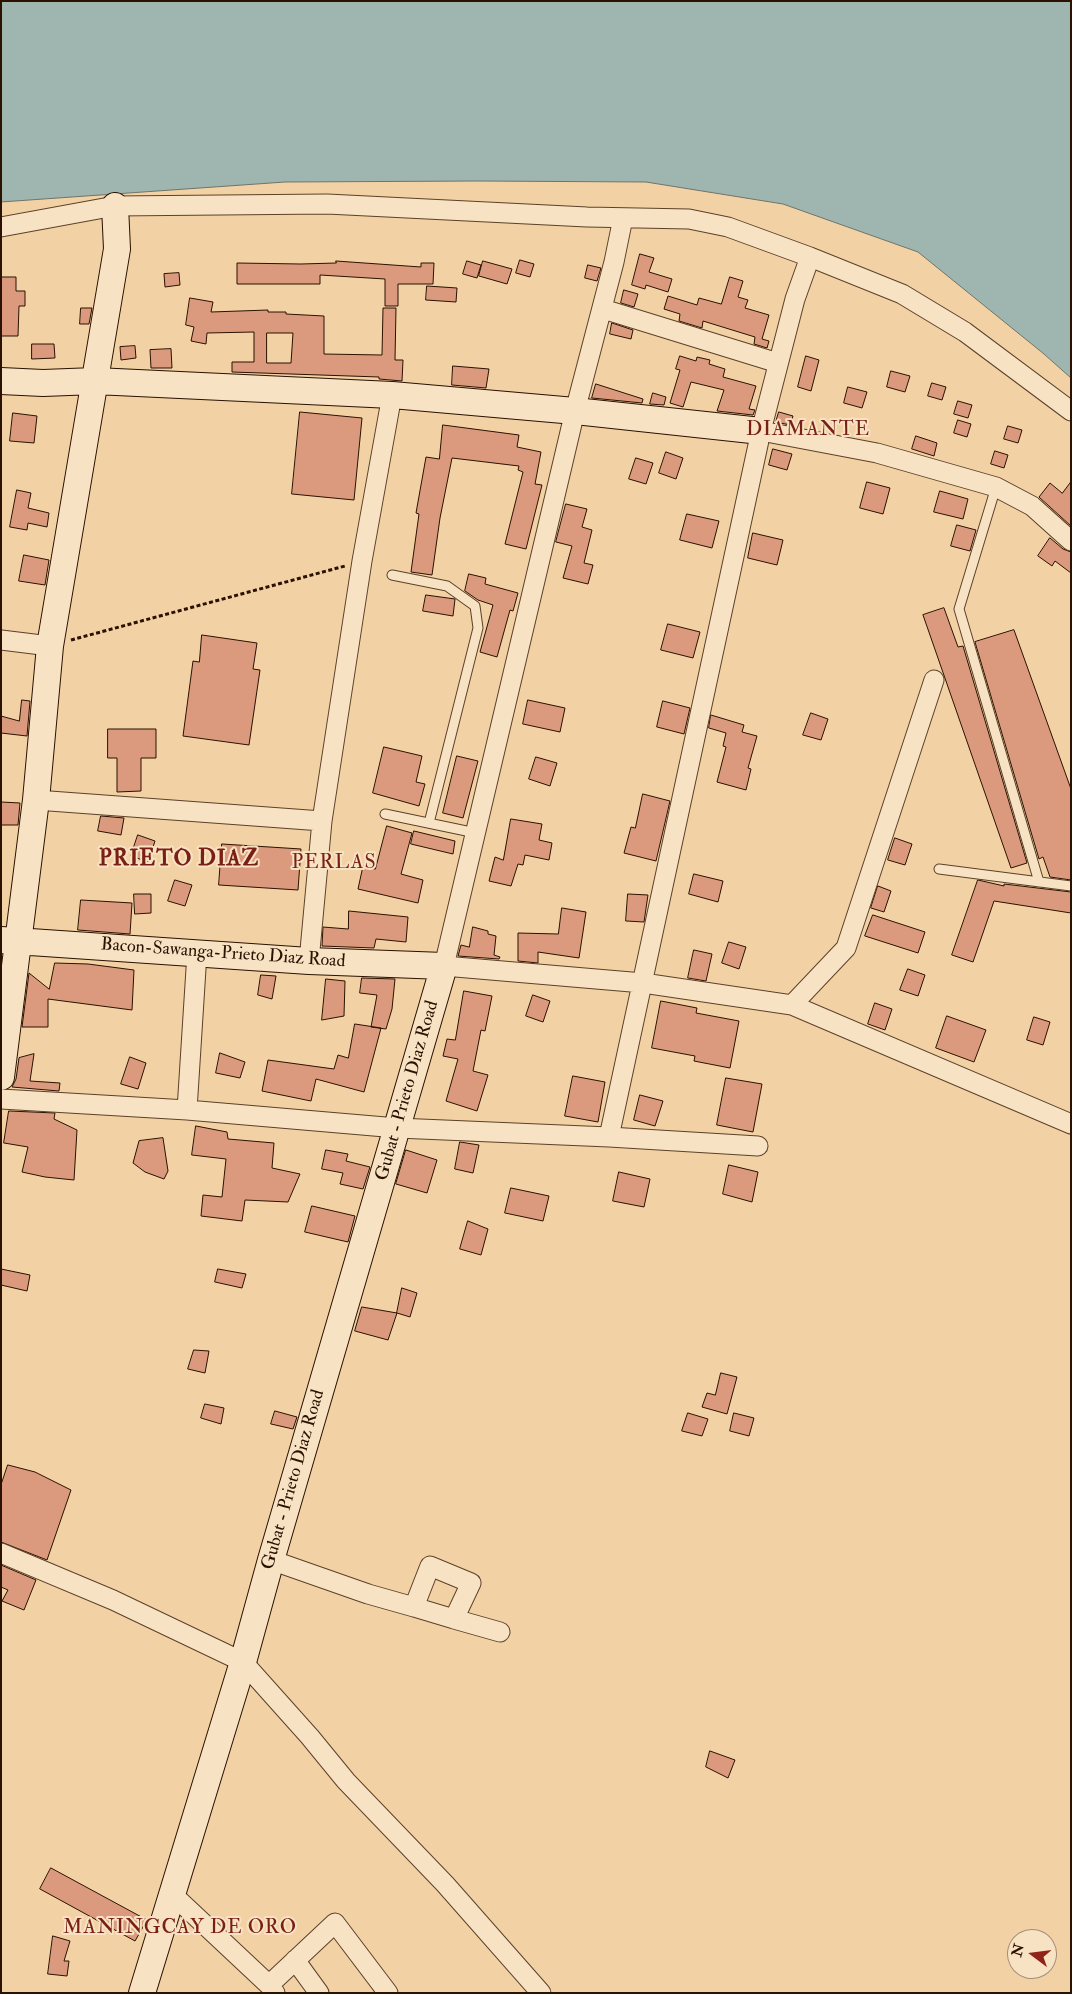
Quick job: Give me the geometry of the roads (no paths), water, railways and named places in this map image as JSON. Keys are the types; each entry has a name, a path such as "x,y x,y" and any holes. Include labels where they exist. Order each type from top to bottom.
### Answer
{"street":[{"path":"1,227 116,206 327,204 689,220 728,227 902,294 965,332 1071,411"},
{"path":"1,1077 9,941 36,800 50,646 117,249 116,206"},
{"path":"623,218 602,309 575,411 444,966 643,983 792,1005 1071,1124"},
{"path":"609,1137 761,431 795,299 810,257"},
{"path":"602,309 778,363"},
{"path":"1,382 95,381 392,395 575,411 761,431 876,453 996,487 1032,506 1071,540"},
{"path":"309,961 322,821 362,561 392,395"},
{"path":"1,640 50,646"},
{"path":"792,1005 846,948 934,680"},
{"path":"36,800 322,821"},
{"name":"Bacon-Sawanga-Prieto Diaz Road","path":"9,941 309,961 444,966"},
{"path":"187,1110 197,953"},
{"name":"Gubat - Prieto Diaz Road","path":"142,1993 243,1662 444,966"},
{"path":"1,1099 187,1110 397,1128 609,1137 758,1146"},
{"path":"1,1553 113,1600 243,1662 310,1737 346,1781 445,1884 541,1993"},
{"path":"271,1560 368,1594 500,1632"},
{"path":"414,1607 430,1566 471,1583 454,1619"},
{"path":"172,1894 272,1989 295,1960 335,1923 388,1993"},
{"path":"295,1960 320,1993"}],"lane":[{"path":"996,487 959,609 1039,882"},
{"path":"392,576 448,586 475,606 478,628 430,823"},
{"path":"385,814 476,833"},
{"path":"939,869 1071,886"}],"water":[{"path":"1,1 1071,1 1071,378 918,252 783,204 646,182 478,181 285,182 1,202"}],"district":[{"name":"DIAMANTE","path":"808,431"},
{"name":"PRIETO DIAZ","path":"179,860"},
{"name":"PERLAS","path":"334,864"},
{"name":"MANINGCAY DE ORO","path":"180,1929"}]}
